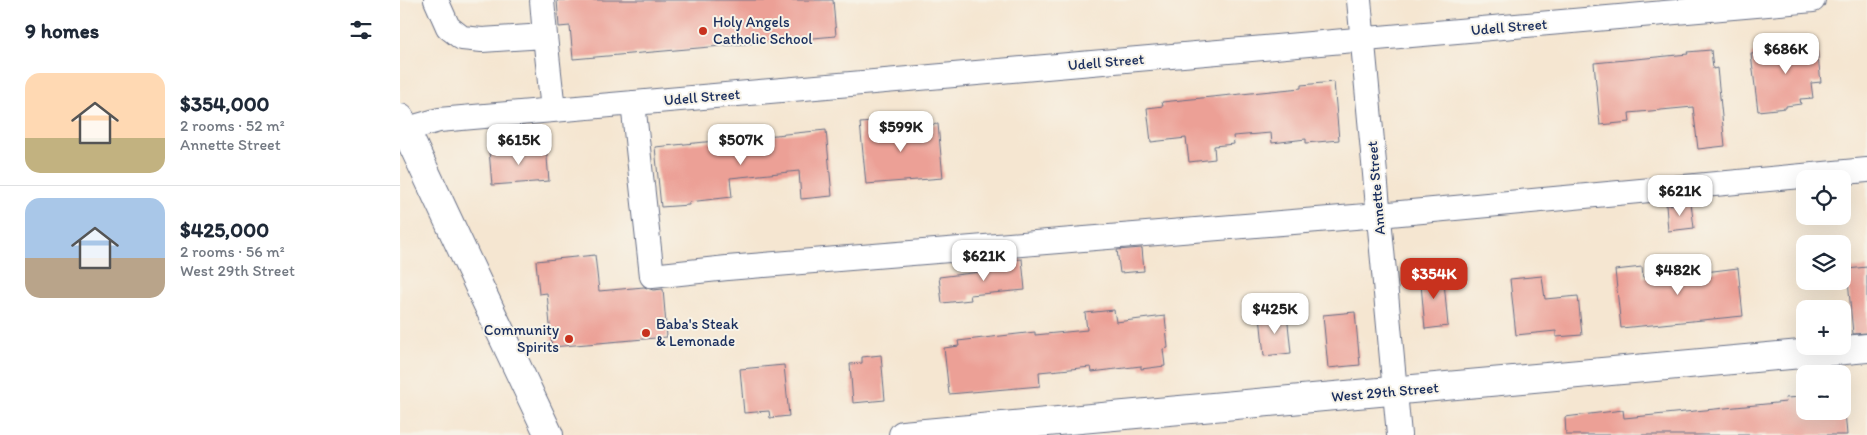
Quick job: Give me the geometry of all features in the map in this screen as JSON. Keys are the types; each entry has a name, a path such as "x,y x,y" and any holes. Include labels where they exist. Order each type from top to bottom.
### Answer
{"main road":[{"path":"402,127 549,435"},
{"name":"West 29th Street","path":"904,435 1867,348"}],"street":[{"path":"436,0 448,27 462,38 482,40 546,36"},
{"path":"542,0 553,110"},
{"name":"Annette Street","path":"1360,0 1399,435"},
{"name":"Udell Street","path":"402,127 439,120 1813,0"},
{"path":"633,103 652,276 727,268 1379,215 1867,170"}],"building":[{"name":"Holy Angels Catholic School","path":"557,0 833,0 836,36 573,59 570,26 559,27"},
{"path":"1816,40 1821,82 1811,83 1813,98 1800,99 1801,104 1786,106 1786,108 1758,111 1751,54 1784,50 1784,43"},
{"path":"1711,50 1713,69 1717,68 1725,146 1698,149 1693,107 1629,113 1630,122 1600,125 1594,63"},
{"path":"1334,82 1339,140 1306,143 1306,139 1272,143 1271,133 1233,136 1234,144 1214,146 1215,159 1189,162 1186,138 1151,142 1147,108 1163,106 1162,102 1301,88 1301,85"},
{"path":"887,121 888,129 938,124 943,178 866,184 860,123"},
{"path":"826,130 832,196 801,199 799,171 730,178 732,197 689,202 689,205 661,207 655,147"},
{"path":"546,146 549,181 492,185 489,151"},
{"path":"1691,203 1694,228 1668,231 1666,205"},
{"path":"1142,248 1144,271 1120,273 1117,250"},
{"path":"595,255 599,291 644,287 653,290 663,289 667,337 552,347 547,293 539,294 536,261"},
{"path":"1022,259 1025,290 970,295 971,300 942,303 939,277 996,270 995,261"},
{"path":"1704,262 1705,272 1738,268 1743,316 1621,328 1615,270 1642,267 1643,277 1681,274 1681,264"},
{"path":"1867,267 1867,333 1853,334 1849,290 1851,290 1851,269"},
{"path":"1443,271 1448,326 1425,329 1420,273"},
{"path":"1542,276 1545,299 1578,296 1582,335 1556,337 1556,331 1516,335 1510,279"},
{"path":"1114,310 1116,322 1165,316 1168,348 1163,349 1165,366 1141,369 1141,366 1092,372 1091,367 1039,372 1040,386 949,394 944,348 959,346 958,341 1035,332 1035,335 1087,330 1085,313"},
{"path":"1355,312 1360,365 1328,368 1323,315"},
{"path":"1287,314 1291,353 1264,356 1260,316"},
{"path":"881,355 885,400 853,403 850,364 862,363 862,357"},
{"path":"784,365 789,416 770,418 769,411 744,413 740,369"},
{"path":"1796,397 1796,420 1846,420 1847,435 1566,435 1565,417 1623,410 1624,418 1786,402 1785,398"}],"place":[{"name":"Holy Angels Catholic School","path":"703,31"},
{"name":"Baba's Steak & Lemonade","path":"646,333"},
{"name":"Community Spirits","path":"569,339"}]}
